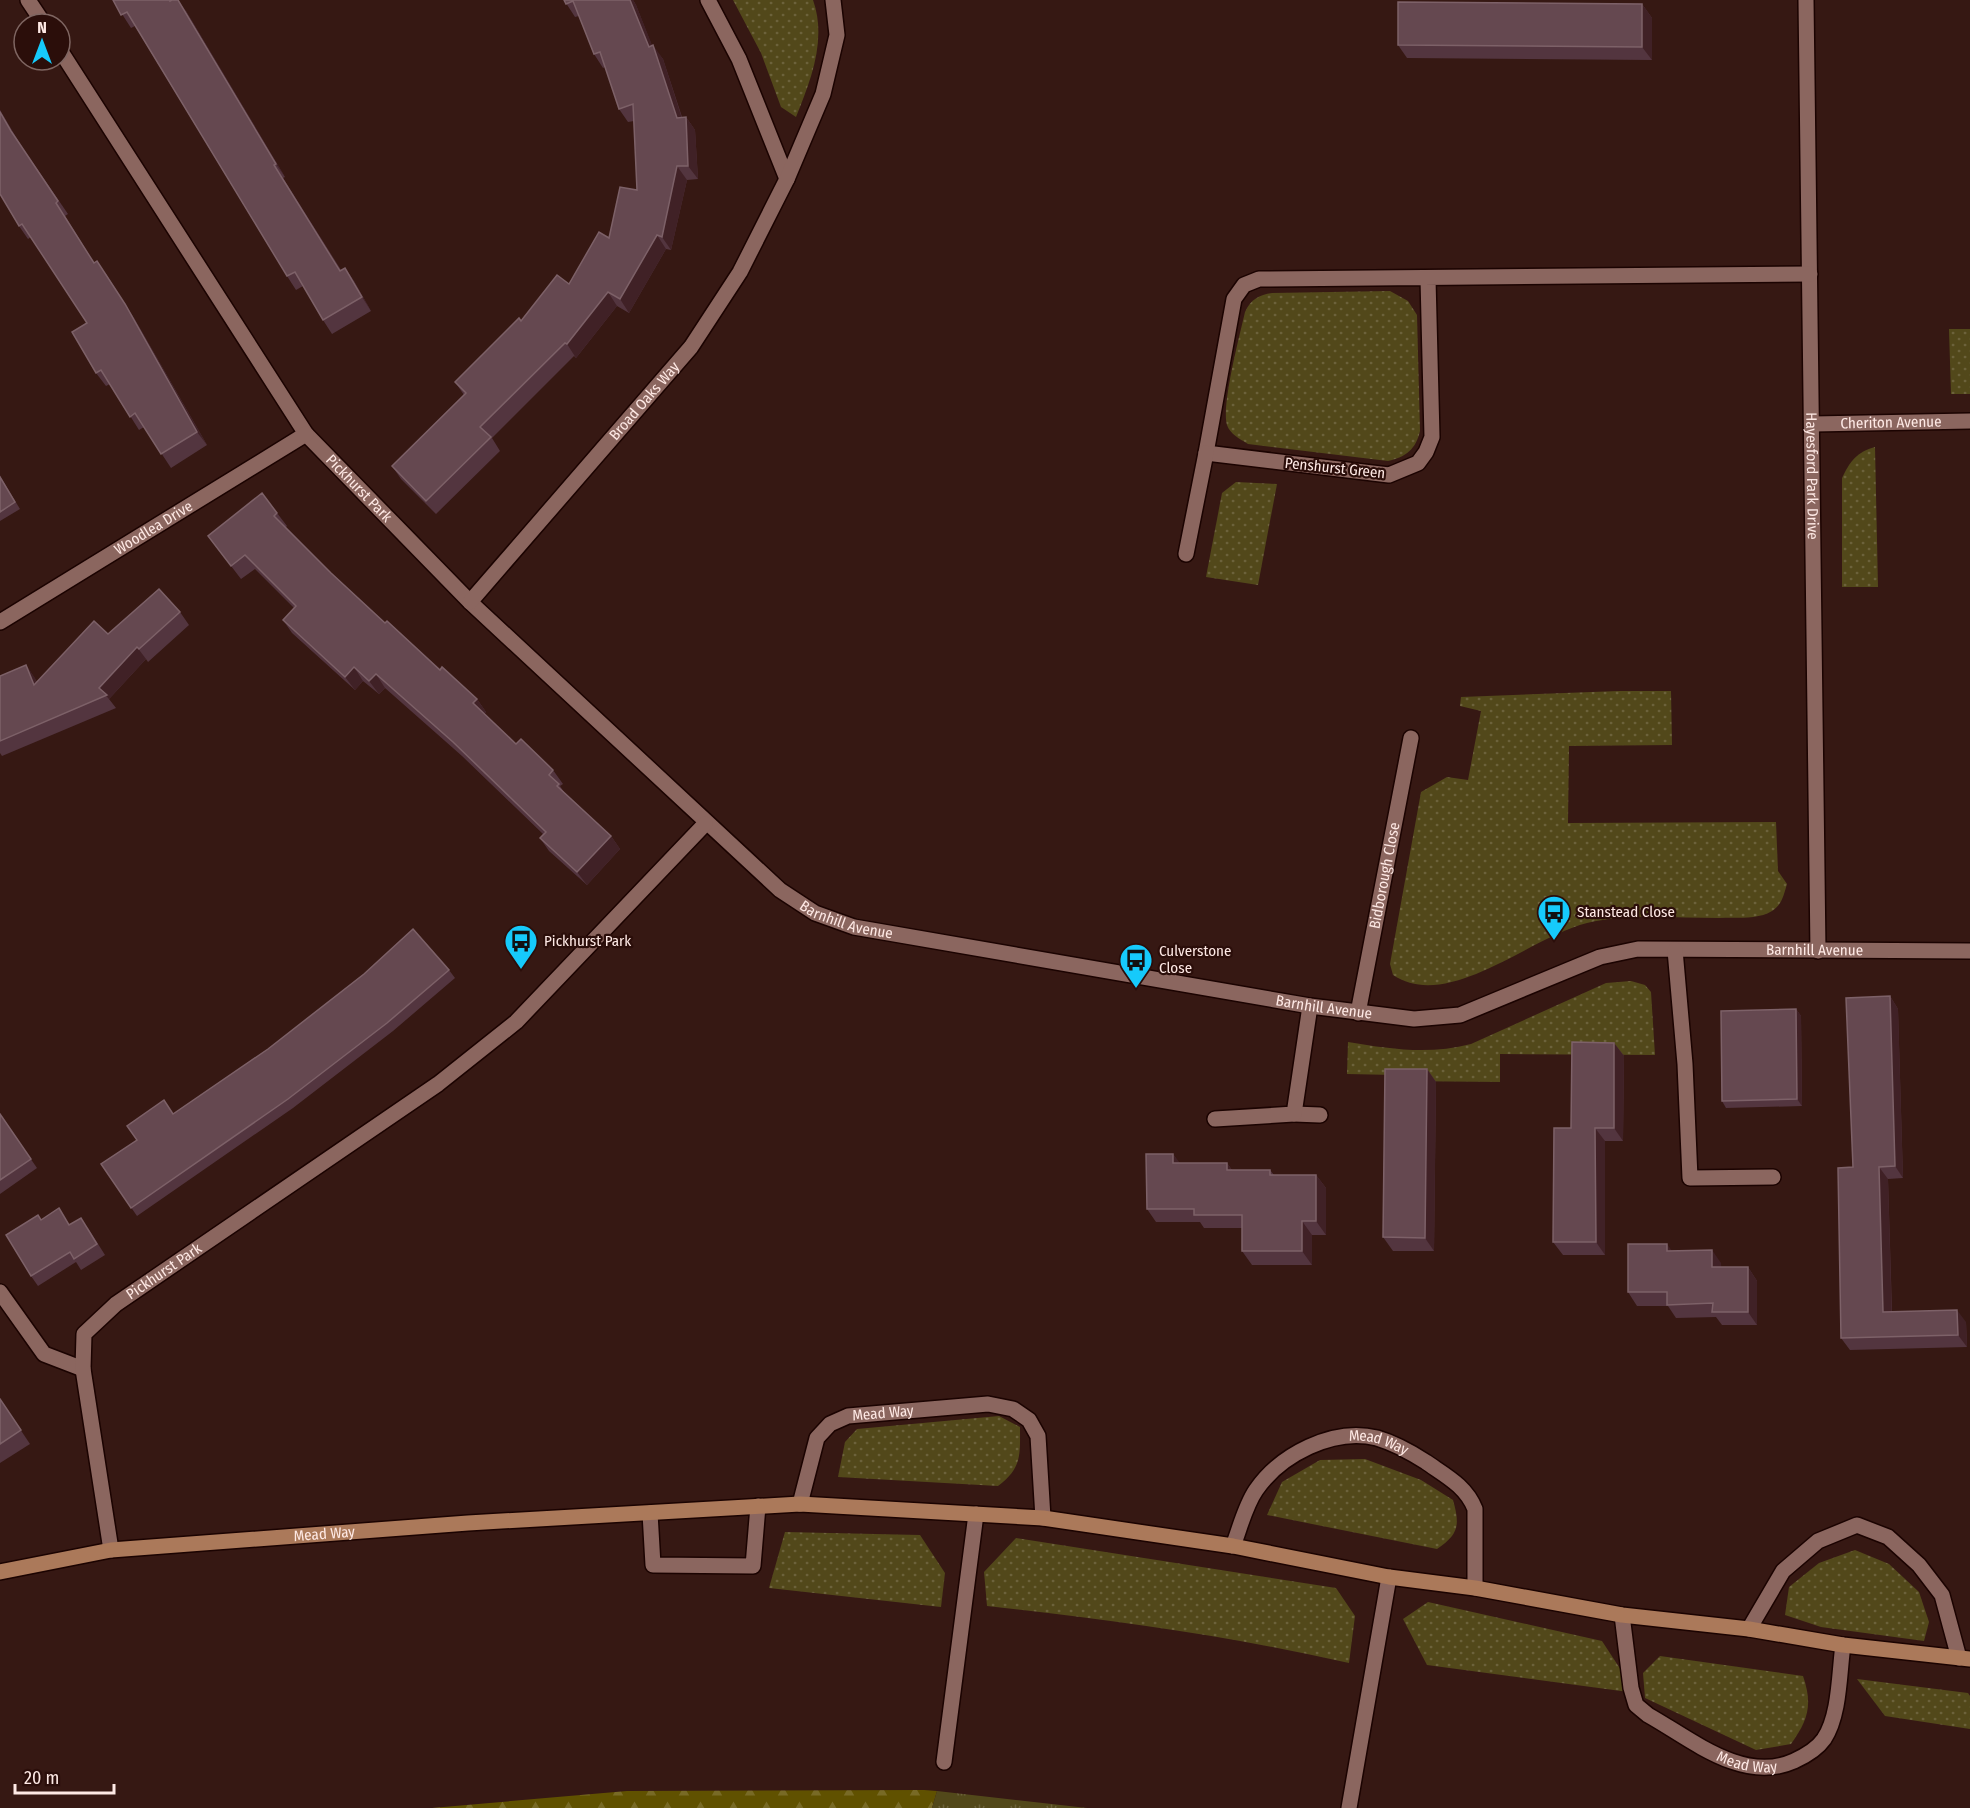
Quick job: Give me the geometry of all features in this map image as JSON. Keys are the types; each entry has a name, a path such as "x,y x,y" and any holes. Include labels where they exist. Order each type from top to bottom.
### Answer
{"street":[{"path":"708,0 739,59 787,179"},
{"name":"Broad Oaks Way","path":"470,602 691,347 740,272 787,179 823,94 837,35 833,0"},
{"name":"Hayesford Park Drive","path":"1806,0 1818,951"},
{"name":"Pickhurst Park","path":"72,69 306,434 470,602 705,824 516,1022 438,1084 104,1315 84,1334 83,1369 111,1550"},
{"path":"1186,554 1234,299 1244,285 1259,279 1810,274"},
{"name":"Penshurst Green","path":"1206,453 1389,475 1418,463 1432,437 1428,279"},
{"name":"Cheriton Avenue","path":"1813,424 1970,421"},
{"name":"Woodlea Drive","path":"0,622 306,434"},
{"name":"Bidborough Close","path":"1358,1013 1411,738"},
{"name":"Barnhill Avenue","path":"705,824 780,890 815,913 854,927 1310,1006 1414,1020 1460,1015 1600,957 1638,950 1970,951"},
{"path":"1675,950 1685,1064 1690,1178 1773,1177"},
{"path":"1294,1114 1310,1006"},
{"path":"1215,1119 1294,1114 1320,1115"},
{"path":"0,1292 44,1354 83,1369"},
{"name":"Mead Way","path":"800,1504 817,1438 830,1424 848,1416 988,1404 1013,1409 1029,1420 1038,1436 1043,1518"},
{"name":"Mead Way","path":"1233,1546 1255,1491 1280,1463 1309,1447 1351,1436 1376,1438 1413,1454 1462,1488 1471,1500 1475,1509 1475,1588"},
{"name":"Mead Way","path":"0,1572 111,1550 468,1523 800,1504 1043,1518 1233,1546 1389,1577 1475,1588 1622,1615 1749,1629 1843,1645 1964,1659 1942,1595 1919,1565 1888,1537 1857,1525 1818,1541 1783,1571 1749,1629"},
{"path":"650,1513 653,1565 753,1566 758,1506"},
{"path":"944,1762 976,1514"},
{"path":"1349,1808 1389,1577"},
{"name":"Mead Way","path":"1622,1615 1631,1688 1636,1705 1648,1715 1733,1763 1757,1768 1784,1766 1807,1755 1824,1739 1833,1715 1843,1645"}],"green space":[{"path":"733,0 813,0 817,15 818,44 812,74 796,117 781,107 761,53"},
{"path":"1390,291 1408,301 1417,315 1420,431 1416,443 1409,451 1388,461 1248,444 1230,431 1226,416 1229,387 1245,312 1253,301 1259,296 1272,293"},
{"path":"1949,329 1970,329 1970,394 1951,394"},
{"path":"1875,447 1878,587 1842,587 1842,478 1855,458"},
{"path":"1236,482 1277,484 1258,585 1206,577 1222,493"},
{"path":"1671,691 1672,745 1569,746 1568,823 1776,822 1778,871 1787,884 1778,906 1766,914 1753,917 1635,917 1603,920 1565,931 1464,978 1438,984 1415,984 1393,975 1390,964 1421,792 1447,777 1468,780 1481,711 1460,706 1461,697"},
{"path":"1631,981 1645,985 1651,992 1655,1055 1500,1054 1500,1082 1396,1081 1395,1075 1347,1074 1348,1042 1394,1049 1425,1050 1471,1044 1606,983"},
{"path":"999,1416 1020,1427 1020,1446 1016,1467 998,1486 838,1477 845,1442 857,1429"},
{"path":"1365,1459 1421,1480 1453,1500 1457,1523 1450,1539 1437,1549 1267,1515 1282,1482 1320,1460"},
{"path":"785,1532 920,1535 945,1573 941,1607 769,1588"},
{"path":"1016,1538 1336,1588 1355,1616 1349,1663 1169,1629 987,1606 984,1572"},
{"path":"1855,1550 1889,1564 1919,1592 1929,1622 1924,1641 1821,1627 1785,1615 1789,1587 1819,1563"},
{"path":"1428,1602 1602,1641 1636,1693 1427,1665 1403,1619"},
{"path":"1660,1656 1803,1676 1808,1695 1805,1720 1791,1744 1756,1750 1645,1698 1643,1673"},
{"path":"1857,1679 1968,1693 1970,1696 1970,1729 1885,1716"},
{"path":"627,1791 937,1791 932,1808 432,1808"},
{"path":"937,1791 1087,1808 932,1808"}],"building":[{"path":"113,0 178,0 276,164 274,165 340,271 345,268 362,297 323,320 295,272 287,276 127,12 121,15"},
{"path":"564,0 630,0 649,47 653,45 677,118 686,117 688,166 677,166 662,237 657,235 620,299 608,292 567,344 565,343 480,427 491,437 426,501 392,466 466,393 455,382 519,318 521,321 557,275 569,284 599,232 609,238 620,187 637,190 633,104 619,109 600,52 594,54 573,1 566,4"},
{"path":"1398,2 1642,4 1642,47 1398,45"},
{"path":"0,112 58,201 56,203 94,263 97,261 125,304 197,432 161,454 135,413 130,417 101,370 96,373 72,332 87,323 22,224 19,226 0,194"},
{"path":"0,477 15,502 0,512"},
{"path":"262,493 277,513 274,516 331,573 385,623 387,621 440,670 442,667 477,699 473,703 516,744 521,739 553,770 549,775 559,784 557,786 611,836 577,872 540,838 546,832 453,742 376,674 369,681 354,667 345,677 283,620 296,606 245,555 231,566 208,536"},
{"path":"159,589 180,612 139,649 137,647 99,688 107,695 0,741 0,676 26,665 34,685 94,621 108,634"},
{"path":"413,929 449,970 387,1023 288,1099 131,1208 101,1164 137,1140 127,1126 164,1100 173,1114 268,1049 364,974"},
{"path":"1890,996 1895,1166 1879,1167 1883,1312 1957,1310 1958,1335 1841,1338 1838,1168 1853,1167 1846,998"},
{"path":"1796,1009 1797,1099 1722,1101 1721,1011"},
{"path":"1572,1042 1614,1043 1614,1128 1595,1128 1596,1242 1553,1242 1554,1128 1571,1128"},
{"path":"1385,1069 1427,1069 1425,1238 1383,1237"},
{"path":"0,1114 31,1159 0,1180"},
{"path":"1146,1154 1173,1154 1173,1163 1227,1163 1227,1170 1270,1170 1270,1175 1316,1175 1316,1221 1302,1221 1302,1251 1242,1251 1242,1215 1194,1215 1194,1209 1147,1209"},
{"path":"59,1208 69,1225 81,1218 97,1244 74,1259 70,1252 31,1276 6,1235 38,1215 41,1220"},
{"path":"1628,1244 1667,1244 1667,1251 1712,1250 1712,1267 1748,1267 1748,1312 1712,1312 1713,1303 1667,1305 1667,1292 1628,1292"},
{"path":"0,1399 21,1430 0,1444"}],"place":[{"name":"Stanstead Close","path":"1554,941"},
{"name":"Pickhurst Park","path":"521,970"},
{"name":"Culverstone Close","path":"1136,989"}]}
